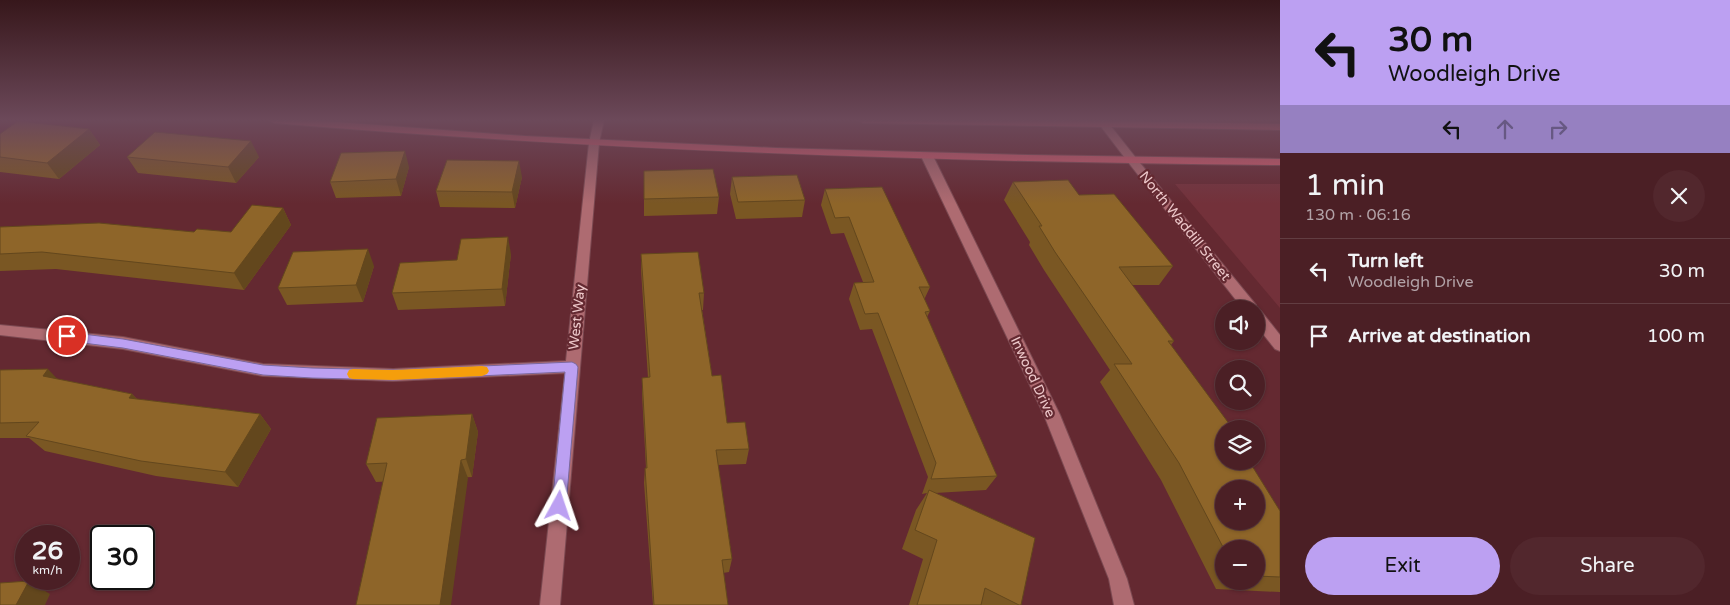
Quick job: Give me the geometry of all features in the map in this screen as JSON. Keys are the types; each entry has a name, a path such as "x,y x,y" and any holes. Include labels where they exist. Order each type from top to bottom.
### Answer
{"highway":[{"path":"684,148 927,156 1280,162"}],"street":[{"name":"West Way","path":"550,605 593,148"},
{"name":"North Waddill Street","path":"1123,148 1244,300"},
{"name":"Inwood Drive","path":"927,156 1052,416 1118,579 1124,605"},
{"path":"1265,326 1280,345"},
{"path":"0,330 123,343 263,370 293,372 393,375 572,367"}],"shaded area":[{"path":"1175,184 1280,184 1280,308"}],"building":[{"path":"0,148 65,148 47,163 0,157"},
{"path":"137,148 245,148 228,167 127,157"},
{"path":"405,151 396,179 330,182 341,153"},
{"path":"447,160 519,161 512,192 436,191"},
{"path":"713,169 719,197 644,199 644,171"},
{"path":"797,175 805,200 738,202 732,177"},
{"path":"1068,180 1079,195 1114,194 1173,266 1119,267 1174,341 1168,341 1215,405 1215,410 1219,410 1226,420 1215,420 1215,470 1255,470 1261,480 1215,480 1215,530 1265,530 1265,487 1280,511 1280,577 1265,576 1265,540 1219,540 1179,463 1114,364 1132,364 1055,252 1039,226 1042,226 1013,182"},
{"path":"882,187 930,287 919,287 930,311 925,312 997,476 931,479 936,463 878,313 865,314 854,283 874,282 849,217 835,218 825,189"},
{"path":"252,205 283,208 234,273 42,252 0,254 0,227 99,223 194,232 197,229 231,232"},
{"path":"508,237 502,289 392,293 400,263 457,260 461,239"},
{"path":"368,249 356,285 278,288 293,252"},
{"path":"698,252 704,293 699,293 712,376 721,375 727,423 745,422 749,449 716,450 732,559 722,560 728,605 654,605 645,468 647,468 642,378 650,377 641,254"},
{"path":"48,369 43,376 132,394 129,398 260,414 225,472 141,461 26,436 39,422 0,423 0,370"},
{"path":"472,414 466,459 461,460 440,605 356,605 387,463 366,464 377,418"},
{"path":"929,490 1035,538 1021,605 985,588 981,605 917,605 937,540 915,530"},
{"path":"15,582 15,590 24,590 16,605 0,605 0,583"}],"slow traffic":[{"path":"353,374 393,375 482,371"}],"route":[{"path":"67,336 123,343 263,370 393,375 572,367 559,506"}]}
